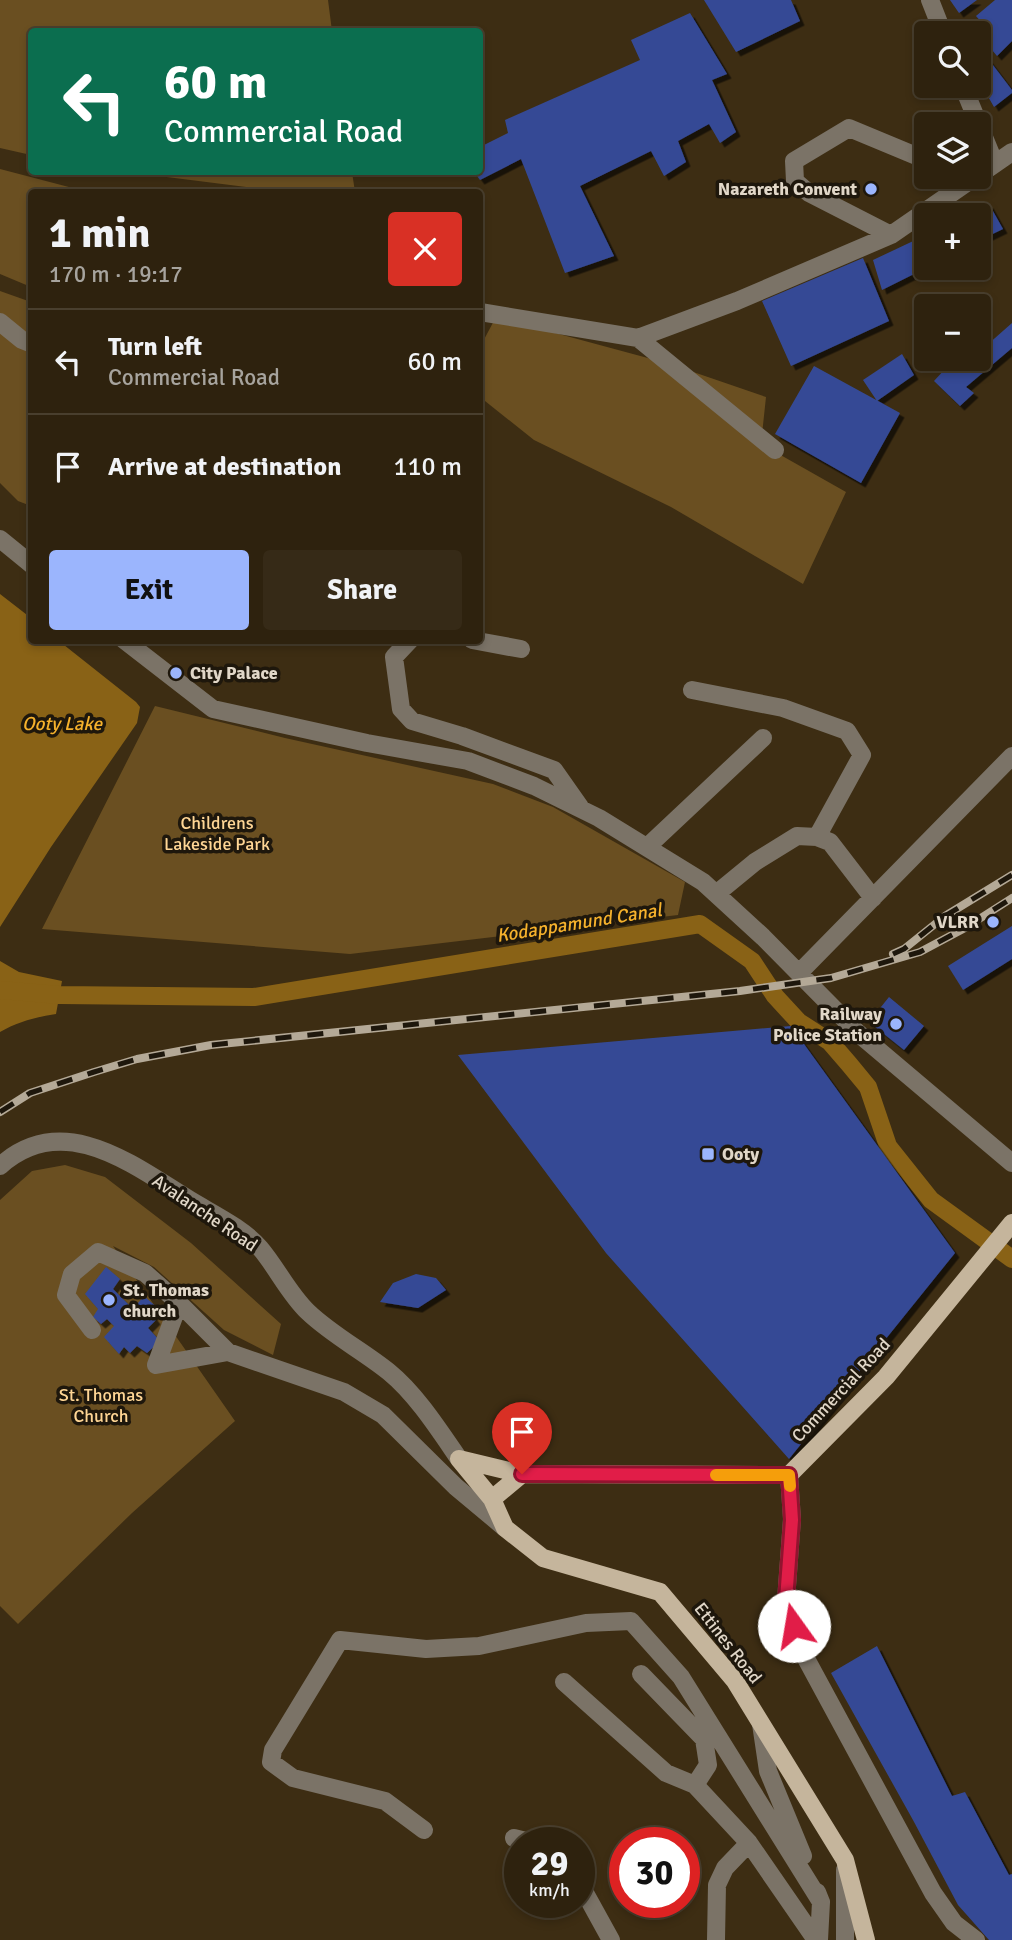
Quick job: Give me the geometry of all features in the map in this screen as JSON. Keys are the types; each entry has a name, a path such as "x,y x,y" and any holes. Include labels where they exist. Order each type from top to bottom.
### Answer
{"main road":[{"name":"Commercial Road","path":"789,1475 886,1377 1009,1227"},
{"path":"459,1459 522,1474 789,1475"},
{"name":"Ettines Road","path":"459,1459 492,1499 505,1528 543,1558 660,1592 736,1681 845,1860 866,1940"},
{"path":"492,1499 522,1474"}],"street":[{"path":"930,0 938,21"},
{"path":"968,98 995,164"},
{"path":"891,235 809,193 796,181 794,161 849,128 914,155"},
{"path":"991,166 1012,152"},
{"path":"483,312 638,338 737,302 891,235 955,189"},
{"path":"0,322 28,342"},
{"path":"638,338 775,450"},
{"path":"0,539 28,562"},
{"path":"483,642 521,649"},
{"path":"129,644 213,709 368,743 468,761 534,786 580,808 647,847 704,882 858,1033 1012,1163"},
{"path":"406,644 394,657 401,709 412,721 462,736 554,770 580,808"},
{"path":"692,690 783,708 848,731 863,755 817,837"},
{"path":"647,847 763,738"},
{"path":"799,973 1012,756"},
{"path":"716,894 755,862 797,835 817,837 830,842 873,898"},
{"name":"Avalanche Road","path":"0,1166 13,1154 46,1141 68,1141 118,1156 232,1226 259,1246 307,1311 391,1374 435,1424 459,1459"},
{"path":"92,1330 66,1295 72,1275 98,1252 145,1273 228,1352 344,1392 383,1415 456,1486 505,1528"},
{"path":"179,1303 156,1366 228,1352"},
{"path":"789,1475 792,1520 786,1600 803,1653 953,1932 976,1940"},
{"path":"424,1830 385,1801 293,1778 271,1762 273,1750 340,1640 426,1649 478,1646 586,1623 631,1621 681,1677 821,1902"},
{"path":"641,1674 704,1739 708,1765 695,1785"},
{"path":"564,1682 666,1773 695,1785 749,1843 818,1940"},
{"path":"761,1724 768,1771 821,1902 818,1940"},
{"path":"716,1940 717,1885 724,1868 749,1843"},
{"path":"845,1860 845,1940"},
{"path":"595,1911 611,1940"}],"green space":[{"path":"0,0 328,0 332,28 28,28 28,154 0,148"},
{"path":"0,169 77,189 28,189 28,286 0,274"},
{"path":"151,175 352,175 355,189 261,189"},
{"path":"0,291 28,301 28,505 18,501 0,483"},
{"path":"496,317 670,364 766,397 761,444 846,492 803,584 671,507 534,440 483,399 483,341"},
{"name":"Childrens Lakeside Park","path":"155,706 493,784 553,807 685,882 678,915 350,954 42,929"},
{"name":"St. Thomas Church","path":"65,1165 105,1177 191,1243 281,1324 273,1355 224,1330 154,1267 113,1246 235,1421 132,1513 18,1624 0,1606 0,1200 32,1171"}],"water":[{"name":"Ooty Lake","path":"0,594 28,616 28,644 63,644 140,707 137,723 51,847 0,927"},
{"path":"0,961 19,972 62,981 56,1014 27,1020 0,1032"}],"building":[{"path":"704,0 791,0 800,21 736,52"},
{"path":"950,0 977,0 959,13"},
{"path":"995,0 1012,0 1012,41 997,56 991,49 991,21 980,21 976,16"},
{"path":"690,13 727,74 712,80 736,132 720,143 709,124 678,141 686,162 664,176 651,151 580,186 614,256 565,273 521,159 480,180 476,175 483,175 483,146 508,133 505,120 640,60 631,40"},
{"path":"991,62 1012,90 1012,93 994,107 989,98 991,98"},
{"path":"991,208 1003,229 991,235"},
{"path":"914,241 914,274 882,290 873,260"},
{"path":"863,258 889,321 791,366 762,301"},
{"path":"1012,323 1012,348 991,366 991,342"},
{"path":"902,354 914,375 877,401 863,380"},
{"path":"814,366 900,413 861,483 775,434"},
{"path":"943,371 985,371 966,387 974,393 960,406 934,381"},
{"path":"1012,926 1012,959 963,990 948,966"},
{"name":"Railway Police Station","path":"889,997 924,1026 904,1050 869,1022"},
{"name":"Ooty","path":"791,1026 955,1253 789,1459 606,1253 458,1055"},
{"path":"106,1267 120,1279 113,1289 133,1309 144,1296 160,1310 153,1316 156,1320 148,1328 160,1341 147,1353 137,1346 130,1353 124,1347 119,1354 104,1337 114,1326 107,1319 101,1324 93,1317 98,1309 85,1294"},
{"path":"416,1274 436,1278 446,1290 418,1308 380,1302 393,1283"},
{"path":"877,1646 952,1796 965,1792 1009,1875 1012,1874 1012,1940 989,1940 958,1905 831,1673"}],"waterway":[{"name":"Kodappamund Canal","path":"0,990 59,995 254,997 700,924 752,961 775,996 799,1022 830,1042 849,1064 868,1087 888,1146 931,1200 1012,1259"}],"railway":[{"path":"893,954 904,949 945,916 1012,875"},
{"path":"0,1112 30,1093 94,1072 137,1059 211,1045 740,991 831,978 920,952 1012,898"}],"slow traffic":[{"path":"716,1475 789,1475 790,1486"}],"place":[{"name":"Nazareth Convent","path":"871,189"},
{"name":"City Palace","path":"176,673"},
{"name":"VLRR","path":"993,922"},
{"name":"Railway Police Station","path":"896,1024"},
{"name":"Ooty","path":"708,1154"},
{"name":"St. Thomas church","path":"109,1300"}],"route":[{"path":"522,1474 789,1475 792,1520 786,1600 794,1626"}]}
